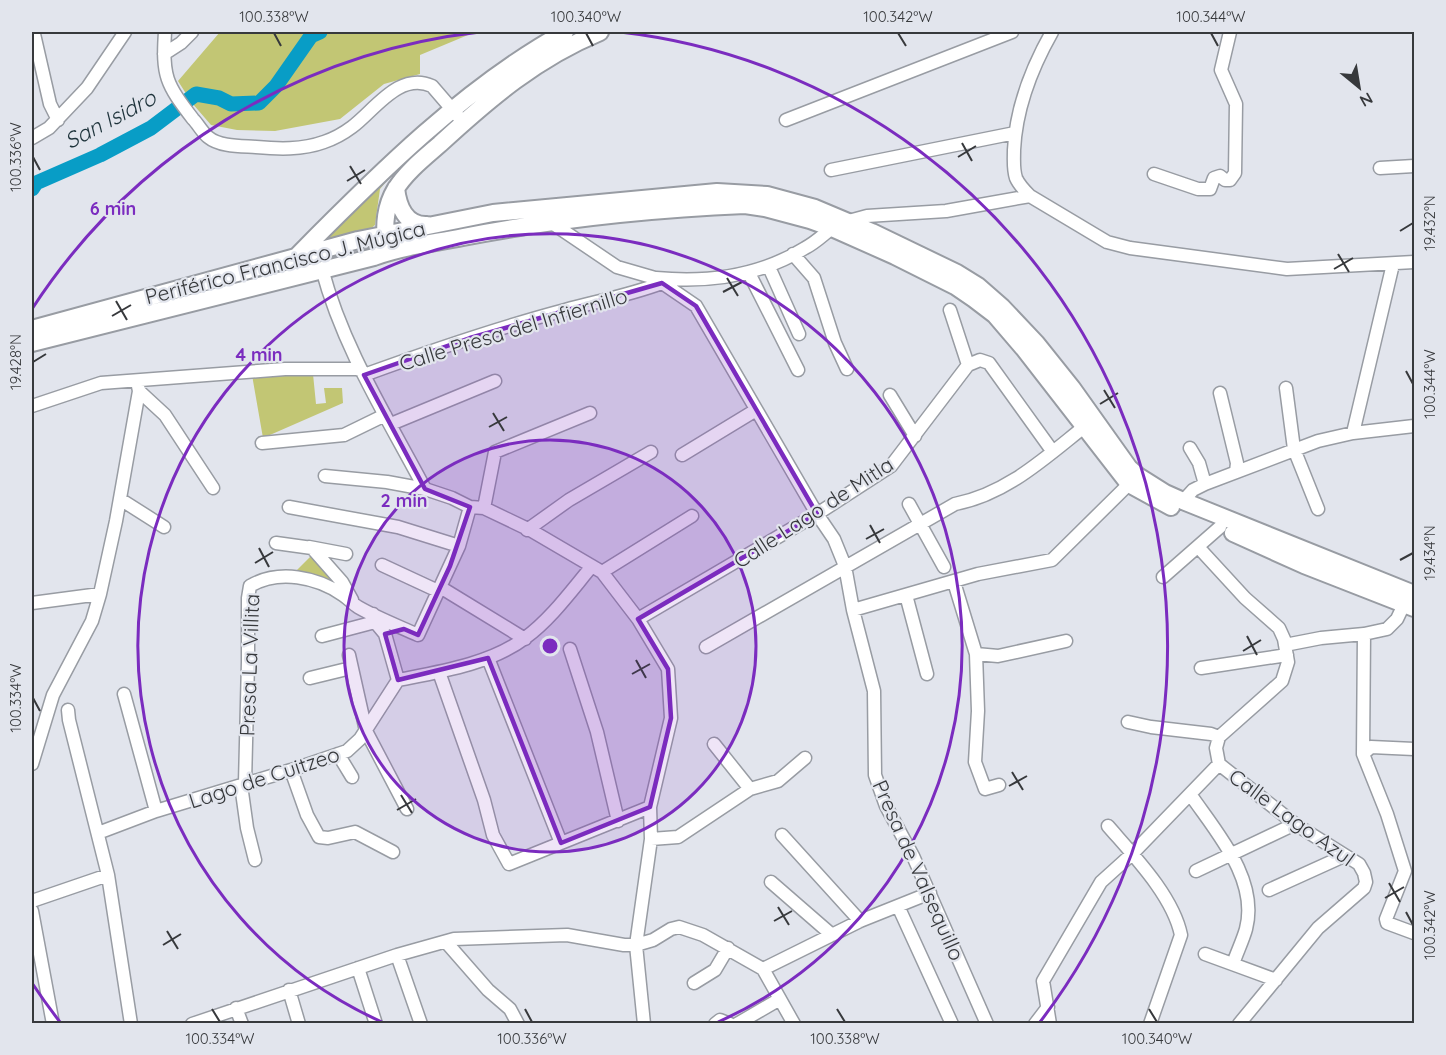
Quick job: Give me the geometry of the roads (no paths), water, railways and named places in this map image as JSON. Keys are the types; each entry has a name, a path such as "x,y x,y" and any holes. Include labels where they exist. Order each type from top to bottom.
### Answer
{"main road":[{"path":"282,279 297,256 344,208 458,116 525,54 565,32"},
{"path":"344,208 344,219 348,230 358,240 382,254 388,208 396,188 458,116 567,47 600,32"},
{"path":"396,188 399,204 407,217 421,225 434,224"},
{"name":"Periférico Francisco J. Múgica","path":"32,343 382,254 551,214 717,192 767,195 791,201 838,225 911,250 978,286 1002,307 1036,343 1072,388 1089,423 1129,484 1162,503 1304,565 1411,599"},
{"name":"Periférico Francisco J. Múgica","path":"32,329 385,234 493,213 551,214"},
{"name":"Periférico Francisco J. Múgica","path":"1089,423 1129,468 1165,493 1411,599"}],"street":[{"path":"32,138 58,120 96,78 125,32"},
{"path":"165,32 164,54 167,81 174,94 207,136 230,145 270,148 309,147 325,142 342,134 384,97 406,85 425,83 432,86 458,116"},
{"path":"164,54 181,43 192,32"},
{"path":"786,120 1012,32"},
{"path":"1052,32 1036,59 1024,91 1015,133 1013,168 1022,187 1030,196 1107,242 1130,248 1287,269 1414,262"},
{"path":"1154,174 1198,189 1210,189 1214,178 1220,176 1225,180 1230,180 1235,173 1236,104 1221,70 1230,32"},
{"path":"34,34 50,104 58,120"},
{"path":"831,170 1015,133"},
{"path":"1380,168 1414,166"},
{"path":"838,225 867,216 946,211 1030,196"},
{"path":"551,214 617,267 658,281"},
{"name":"Calle Presa del Infiernillo","path":"32,406 101,383 138,386 285,369 357,369 363,373 566,309 608,300 658,281 696,281 749,273 769,267 806,248 838,225"},
{"path":"793,254 814,278 835,343 847,369"},
{"path":"1353,433 1393,264"},
{"path":"769,267 799,334"},
{"path":"322,269 338,321 425,489"},
{"path":"749,273 798,370"},
{"name":"Presa de Valsequillo","path":"658,281 696,306 817,514 834,539 845,566 853,610 874,692 875,775 886,806 930,893 987,1023"},
{"path":"950,310 968,365 980,360 990,363 1053,452"},
{"name":"Calle Lago de Mitla","path":"638,619 817,514 891,466 968,365"},
{"path":"262,443 344,435 495,381"},
{"path":"138,386 165,415 213,488"},
{"path":"32,764 53,695 92,621 100,594 120,499 138,386"},
{"path":"1286,388 1294,449 1318,509"},
{"path":"1220,393 1237,463 1236,472"},
{"path":"890,395 915,436"},
{"path":"681,455 756,410"},
{"path":"483,508 495,452 590,412"},
{"path":"706,647 955,504 976,500 1026,474 1089,423"},
{"path":"1183,501 1193,490 1205,484 1318,441 1353,433 1414,426"},
{"path":"1190,448 1199,463 1205,484"},
{"path":"527,530 569,500 651,452"},
{"path":"325,476 387,482 425,489 470,507 483,508 597,569 638,619 668,669 672,718 650,807 651,838 636,945 644,1023"},
{"path":"853,610 978,574 1052,560 1129,484"},
{"path":"120,499 164,527"},
{"path":"909,504 944,567"},
{"path":"289,507 398,527 459,546"},
{"path":"439,589 459,546 470,507"},
{"path":"322,636 374,618 385,634 399,680 439,672 488,658 525,639 597,569 692,516"},
{"path":"1163,577 1189,553 1199,548 1220,527"},
{"path":"276,543 346,554"},
{"path":"309,547 342,582 354,604"},
{"path":"1128,723 1219,737 1282,681 1288,662 1279,628 1245,598 1199,548"},
{"path":"382,566 439,589 525,639"},
{"name":"Presa La Villita","path":"243,784 250,586 269,578 292,576 330,588 374,618 418,634 439,589"},
{"path":"954,582 976,654 978,711 975,762 985,789 999,785"},
{"path":"32,603 100,594"},
{"path":"906,596 927,674"},
{"path":"1201,668 1387,629 1411,599"},
{"path":"385,634 404,629"},
{"path":"1364,634 1363,754 1410,873 1386,919 1387,923 1414,933"},
{"path":"976,654 998,656 1065,641"},
{"path":"570,649 597,732 618,821"},
{"path":"349,655 366,730 408,809"},
{"path":"488,658 561,843"},
{"path":"310,678 351,668"},
{"path":"439,672 484,800 493,835 509,864 650,807"},
{"name":"Lago de Cuitzeo","path":"98,833 156,811 338,754 354,745 399,680"},
{"path":"124,694 156,811"},
{"path":"68,710 108,875 131,1023"},
{"name":"Calle Lago Azul","path":"1219,737 1216,748 1219,764 1295,824 1359,864 1366,882 1364,888 1318,928 1239,1023"},
{"path":"714,744 750,789"},
{"path":"1363,754 1371,747 1414,749"},
{"path":"338,754 352,777"},
{"path":"651,838 678,837 750,789 778,781 805,758"},
{"path":"1050,1023 1043,981 1101,882 1132,854 1219,764"},
{"path":"291,770 307,815 319,837 328,838 355,832 393,852"},
{"path":"243,784 247,828 255,860"},
{"path":"1190,794 1230,854 1245,888 1248,906 1246,928 1233,964"},
{"path":"1196,871 1295,824"},
{"path":"1108,826 1159,889 1178,922 1181,935 1150,1023"},
{"path":"782,835 860,921"},
{"path":"1269,890 1344,856"},
{"path":"32,901 108,875"},
{"path":"771,882 832,935"},
{"path":"763,969 860,921 930,893"},
{"path":"898,906 952,1023"},
{"path":"32,911 53,1023"},
{"path":"192,1023 397,955 454,939 567,935 636,945 653,940 679,927 703,935 763,969 794,1023"},
{"path":"446,942 488,990 510,1010 518,1023"},
{"path":"694,983 715,970 728,948"},
{"path":"1205,954 1276,980"},
{"path":"397,955 421,1023"},
{"path":"358,968 376,1023"},
{"path":"289,990 299,1023"},
{"path":"737,1023 780,999"},
{"path":"1035,1023 1048,1007"},
{"path":"236,1008 242,1023"},
{"path":"714,1023 720,1020 730,1023"}],"waterway":[{"name":"San Isidro","path":"32,189 36,183 100,155 151,128 196,94 219,98 231,104 259,103 276,86 311,36 320,32"}]}
